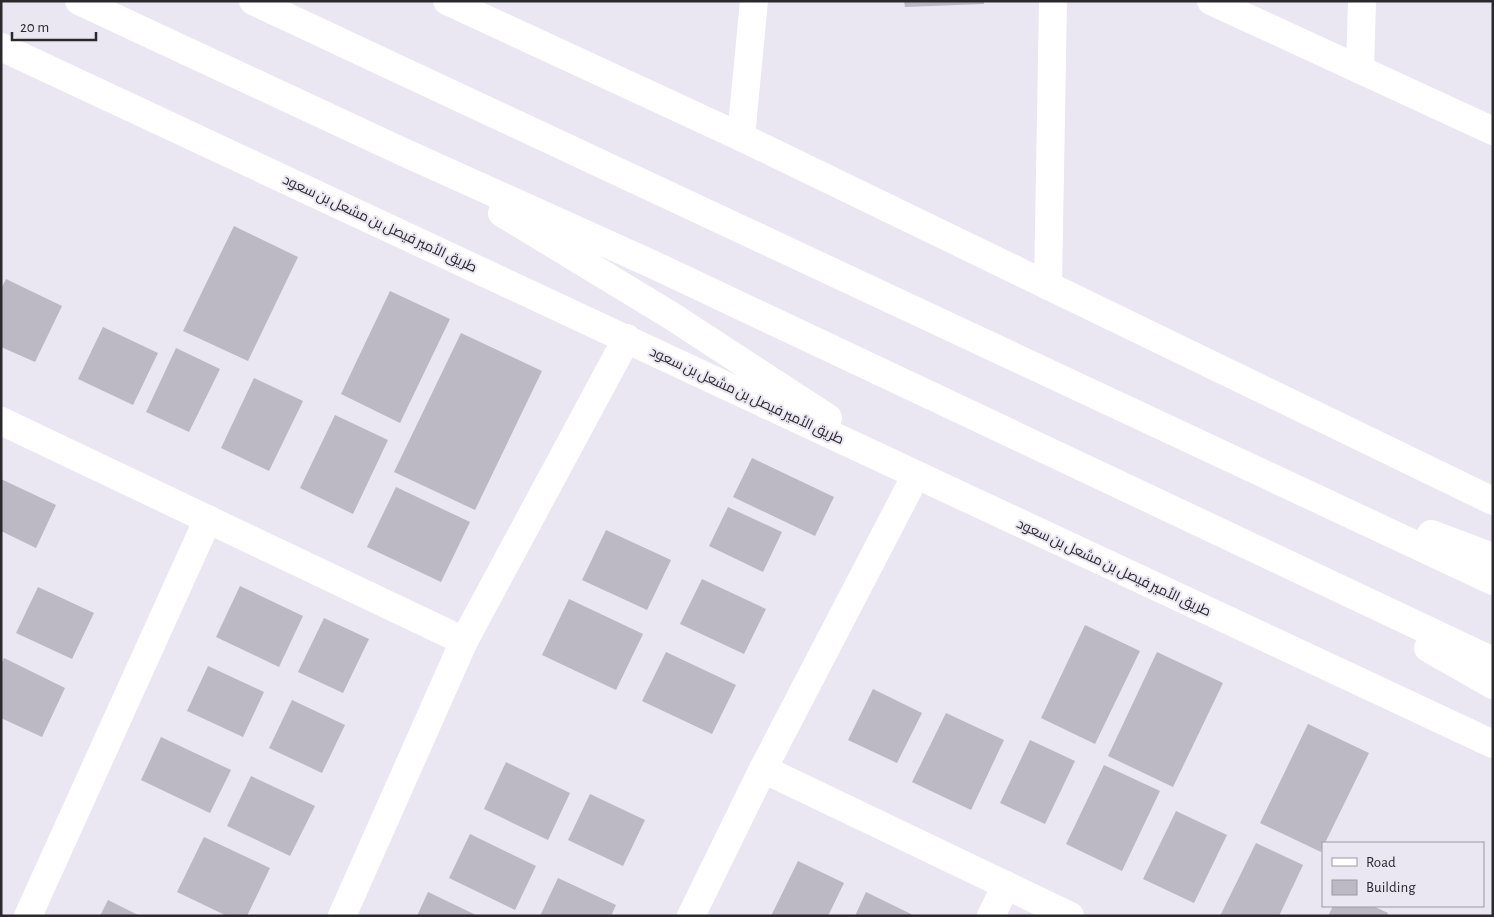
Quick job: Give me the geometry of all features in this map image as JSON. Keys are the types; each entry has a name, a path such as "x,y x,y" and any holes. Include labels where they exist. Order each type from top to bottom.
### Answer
{"main road":[{"path":"79,1 401,151 654,265 1493,660"},
{"path":"253,1 1493,581"},
{"path":"447,1 741,137 1493,501"},
{"path":"741,137 754,1"},
{"path":"1048,286 1053,1"},
{"path":"1211,1 1493,131"},
{"path":"1360,70 1362,1"},
{"name":"طريق الأمير فيصل بن مشعل بن سعود","path":"1,47 1493,744"},
{"path":"401,151 670,315 916,475 691,916"},
{"path":"342,916 464,641 627,338"},
{"path":"1,421 464,641"},
{"path":"1265,474 1493,556"},
{"path":"28,916 208,519"},
{"path":"1267,554 1493,685"},
{"path":"764,770 1070,916"},
{"path":"991,916 1006,885"}],"building":[{"path":"904,1 984,1 984,4 905,7"},
{"path":"234,226 298,257 248,361 183,331"},
{"path":"6,279 62,306 35,362 1,347 1,289"},
{"path":"390,291 450,319 400,423 341,394"},
{"path":"103,327 158,353 133,405 78,379"},
{"path":"461,333 542,371 475,510 394,472"},
{"path":"176,348 220,369 189,432 146,412"},
{"path":"254,378 303,401 269,471 221,448"},
{"path":"335,415 388,440 353,514 300,488"},
{"path":"752,458 834,497 815,536 733,497"},
{"path":"1,479 56,505 36,548 1,531"},
{"path":"396,487 470,522 441,582 367,547"},
{"path":"728,507 782,532 763,572 709,546"},
{"path":"606,530 671,560 647,610 582,580"},
{"path":"702,579 766,609 744,654 680,624"},
{"path":"240,586 303,616 279,667 216,637"},
{"path":"38,587 94,613 72,659 16,633"},
{"path":"569,599 643,634 616,690 542,655"},
{"path":"324,618 369,639 343,693 298,672"},
{"path":"1085,625 1140,651 1095,744 1041,718"},
{"path":"666,652 736,685 712,734 642,701"},
{"path":"1157,652 1223,683 1173,787 1108,756"},
{"path":"4,658 65,688 42,737 1,718 1,664"},
{"path":"208,666 264,692 243,737 187,711"},
{"path":"873,689 922,713 897,763 848,740"},
{"path":"292,700 345,725 322,773 269,748"},
{"path":"946,713 1004,740 971,810 912,782"},
{"path":"1308,724 1369,753 1325,842 1322,842 1321,852 1260,823"},
{"path":"161,737 231,770 210,813 141,780"},
{"path":"1030,740 1075,761 1045,824 1000,803"},
{"path":"506,762 570,793 548,840 484,809"},
{"path":"1104,765 1160,791 1122,871 1066,844"},
{"path":"251,776 315,806 290,856 227,826"},
{"path":"590,794 645,820 623,866 568,840"},
{"path":"1176,811 1227,835 1194,903 1143,879"},
{"path":"470,834 536,866 515,910 449,878"},
{"path":"204,837 270,868 247,916 227,916 177,892"},
{"path":"1256,843 1303,865 1279,916 1220,916"},
{"path":"798,861 844,883 828,916 771,916"},
{"path":"558,878 616,905 611,916 540,916"},
{"path":"428,892 478,916 417,916"},
{"path":"866,892 915,916 855,916"},
{"path":"108,900 140,916 100,916"},
{"path":"1332,907 1375,907 1388,913 1387,916 1328,916"}]}
